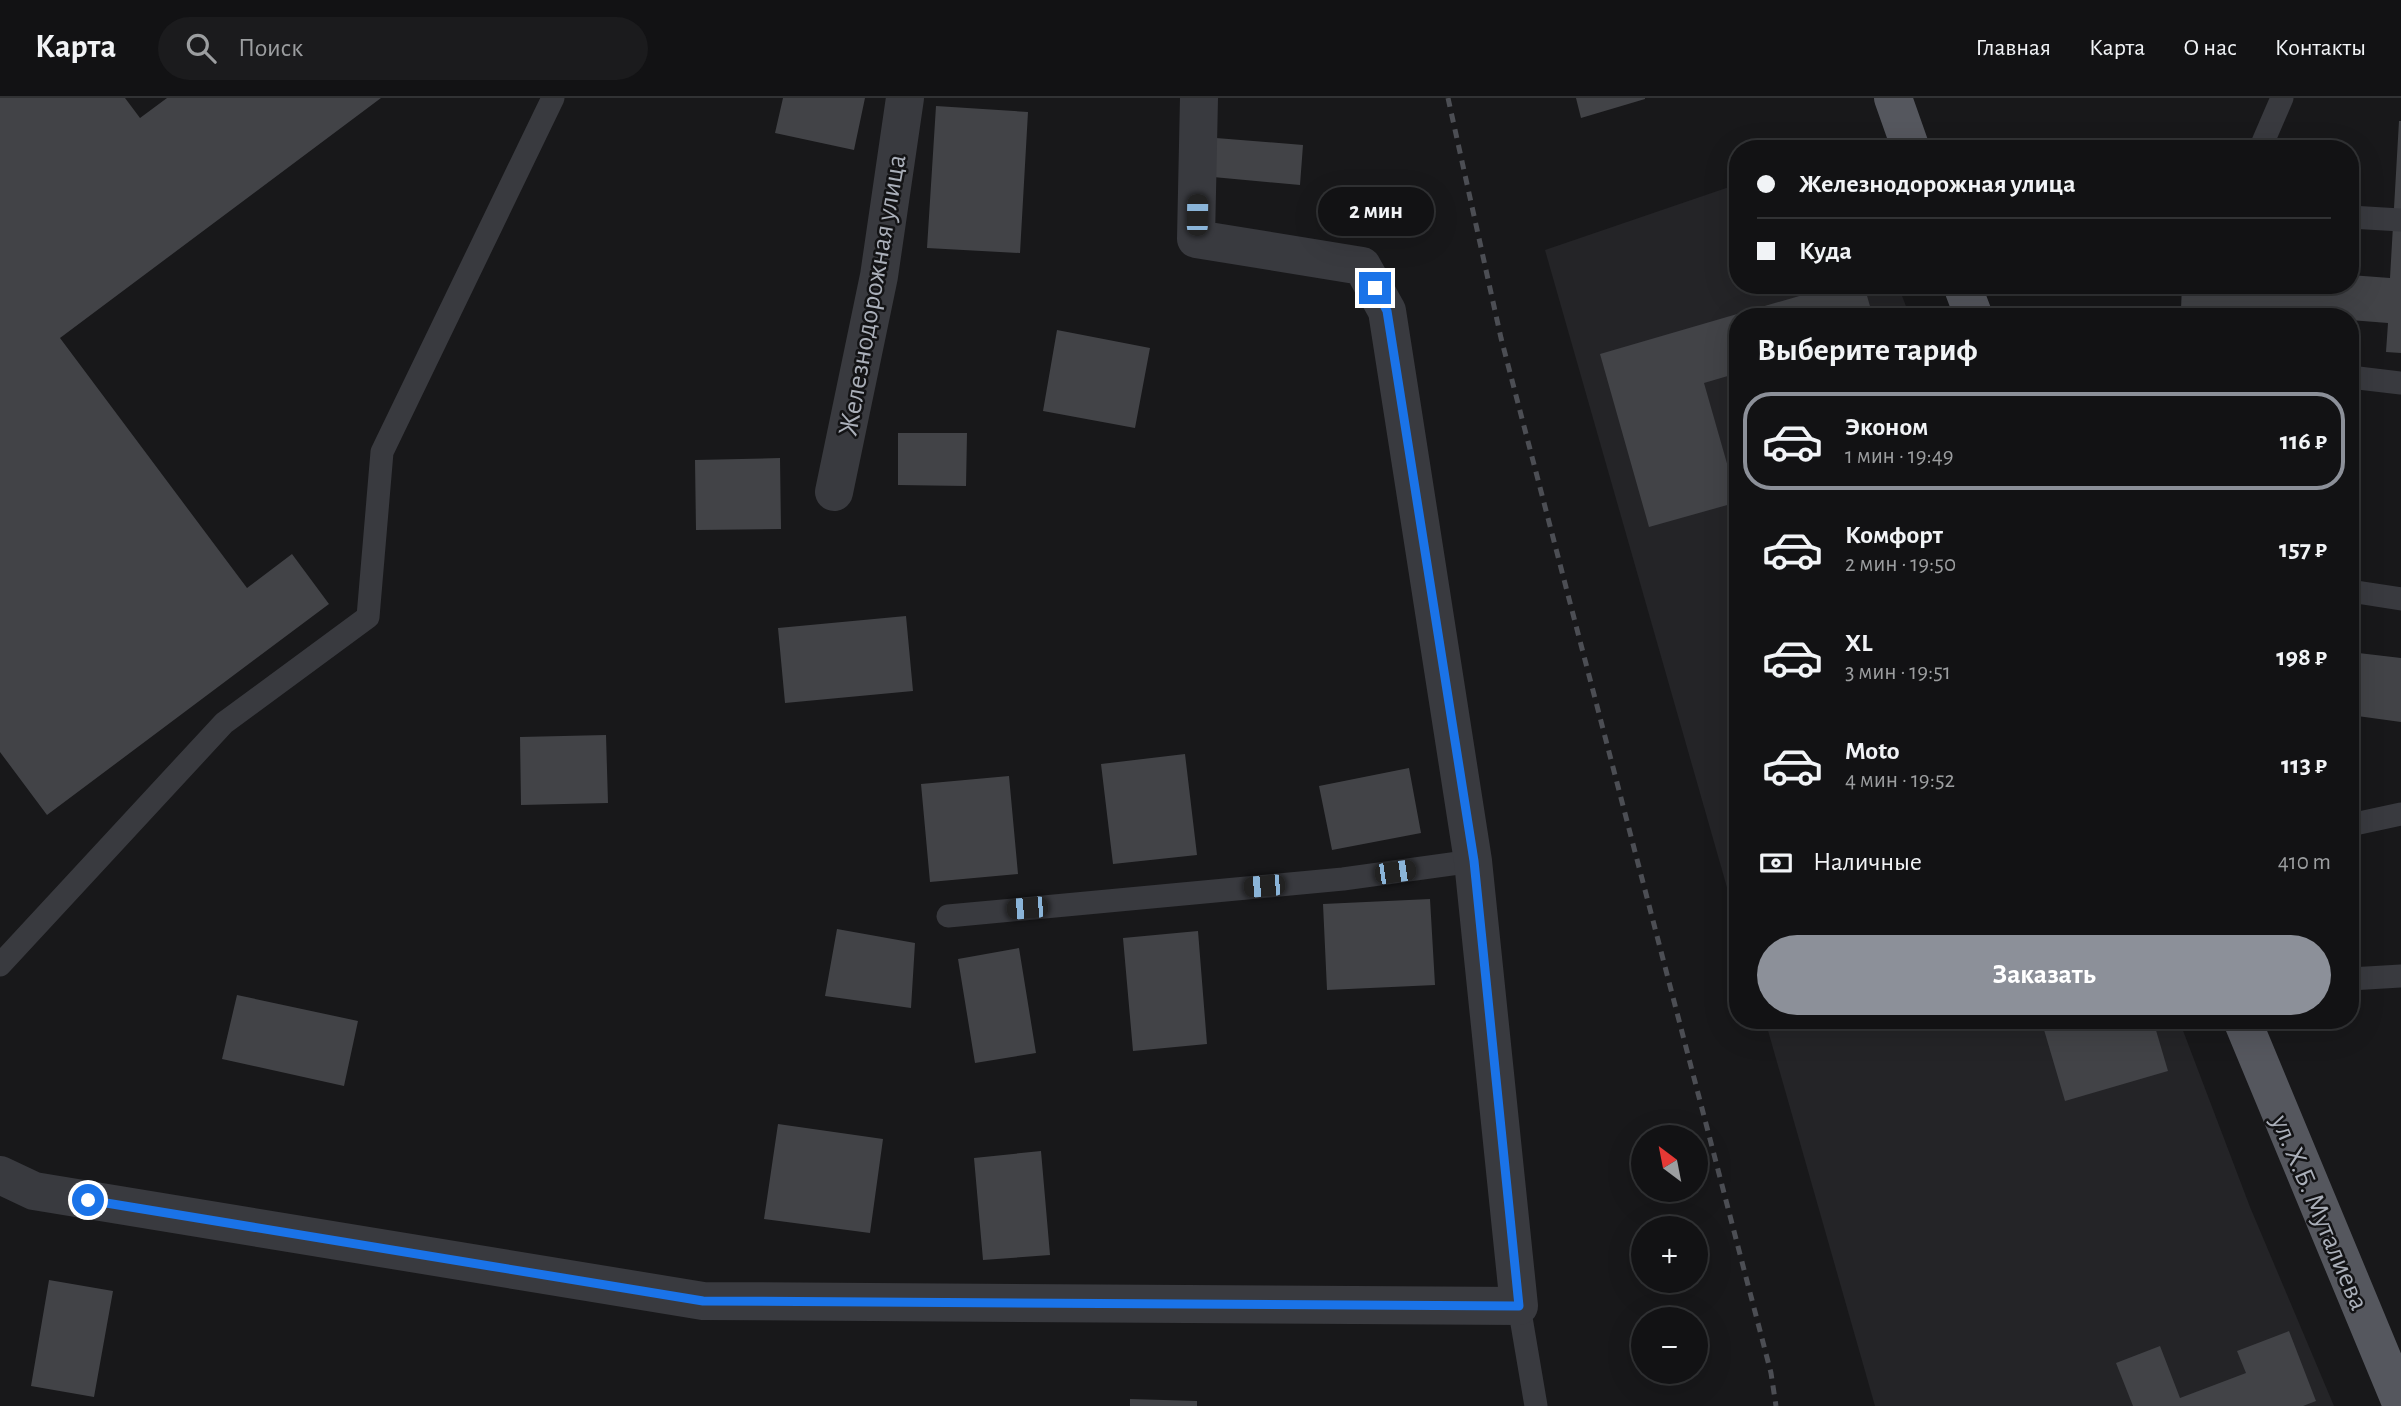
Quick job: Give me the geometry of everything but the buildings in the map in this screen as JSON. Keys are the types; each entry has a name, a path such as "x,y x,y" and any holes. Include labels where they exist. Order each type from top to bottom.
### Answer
{"main road":[{"path":"1893,98 1908,140"},
{"path":"1908,98 1910,140"},
{"name":"ул. Х.Б. Муталиева","path":"2246,1029 2401,1403"}],"street":[{"name":"Железнодорожная улица","path":"834,492 879,276 905,98"},
{"path":"0,1175 34,1191 703,1301 1519,1306 1474,861 1387,311 1362,266 1196,239 1199,98"}],"lane":[{"path":"0,965 224,723 368,617 382,452 553,98"},
{"path":"2264,140 2283,98"},
{"path":"2359,218 2401,220"},
{"path":"2359,378 2401,383"},
{"path":"2359,592 2401,599"},
{"path":"2359,823 2401,814"},
{"path":"948,916 1343,879 1474,861"},
{"path":"2359,978 2401,976"},
{"path":"1519,1306 1536,1406"}],"shaded area":[{"path":"1729,187 1729,294 1901,294 1907,308 1729,308 1729,894 1545,250"},
{"path":"1768,1029 2182,1029 2250,1207 2334,1406 1875,1406"}],"railway":[{"path":"1448,98 1501,338 1771,1373 1776,1406"}],"route":[{"path":"88,1200 703,1301 1519,1306 1474,861 1387,311 1375,288"}]}
